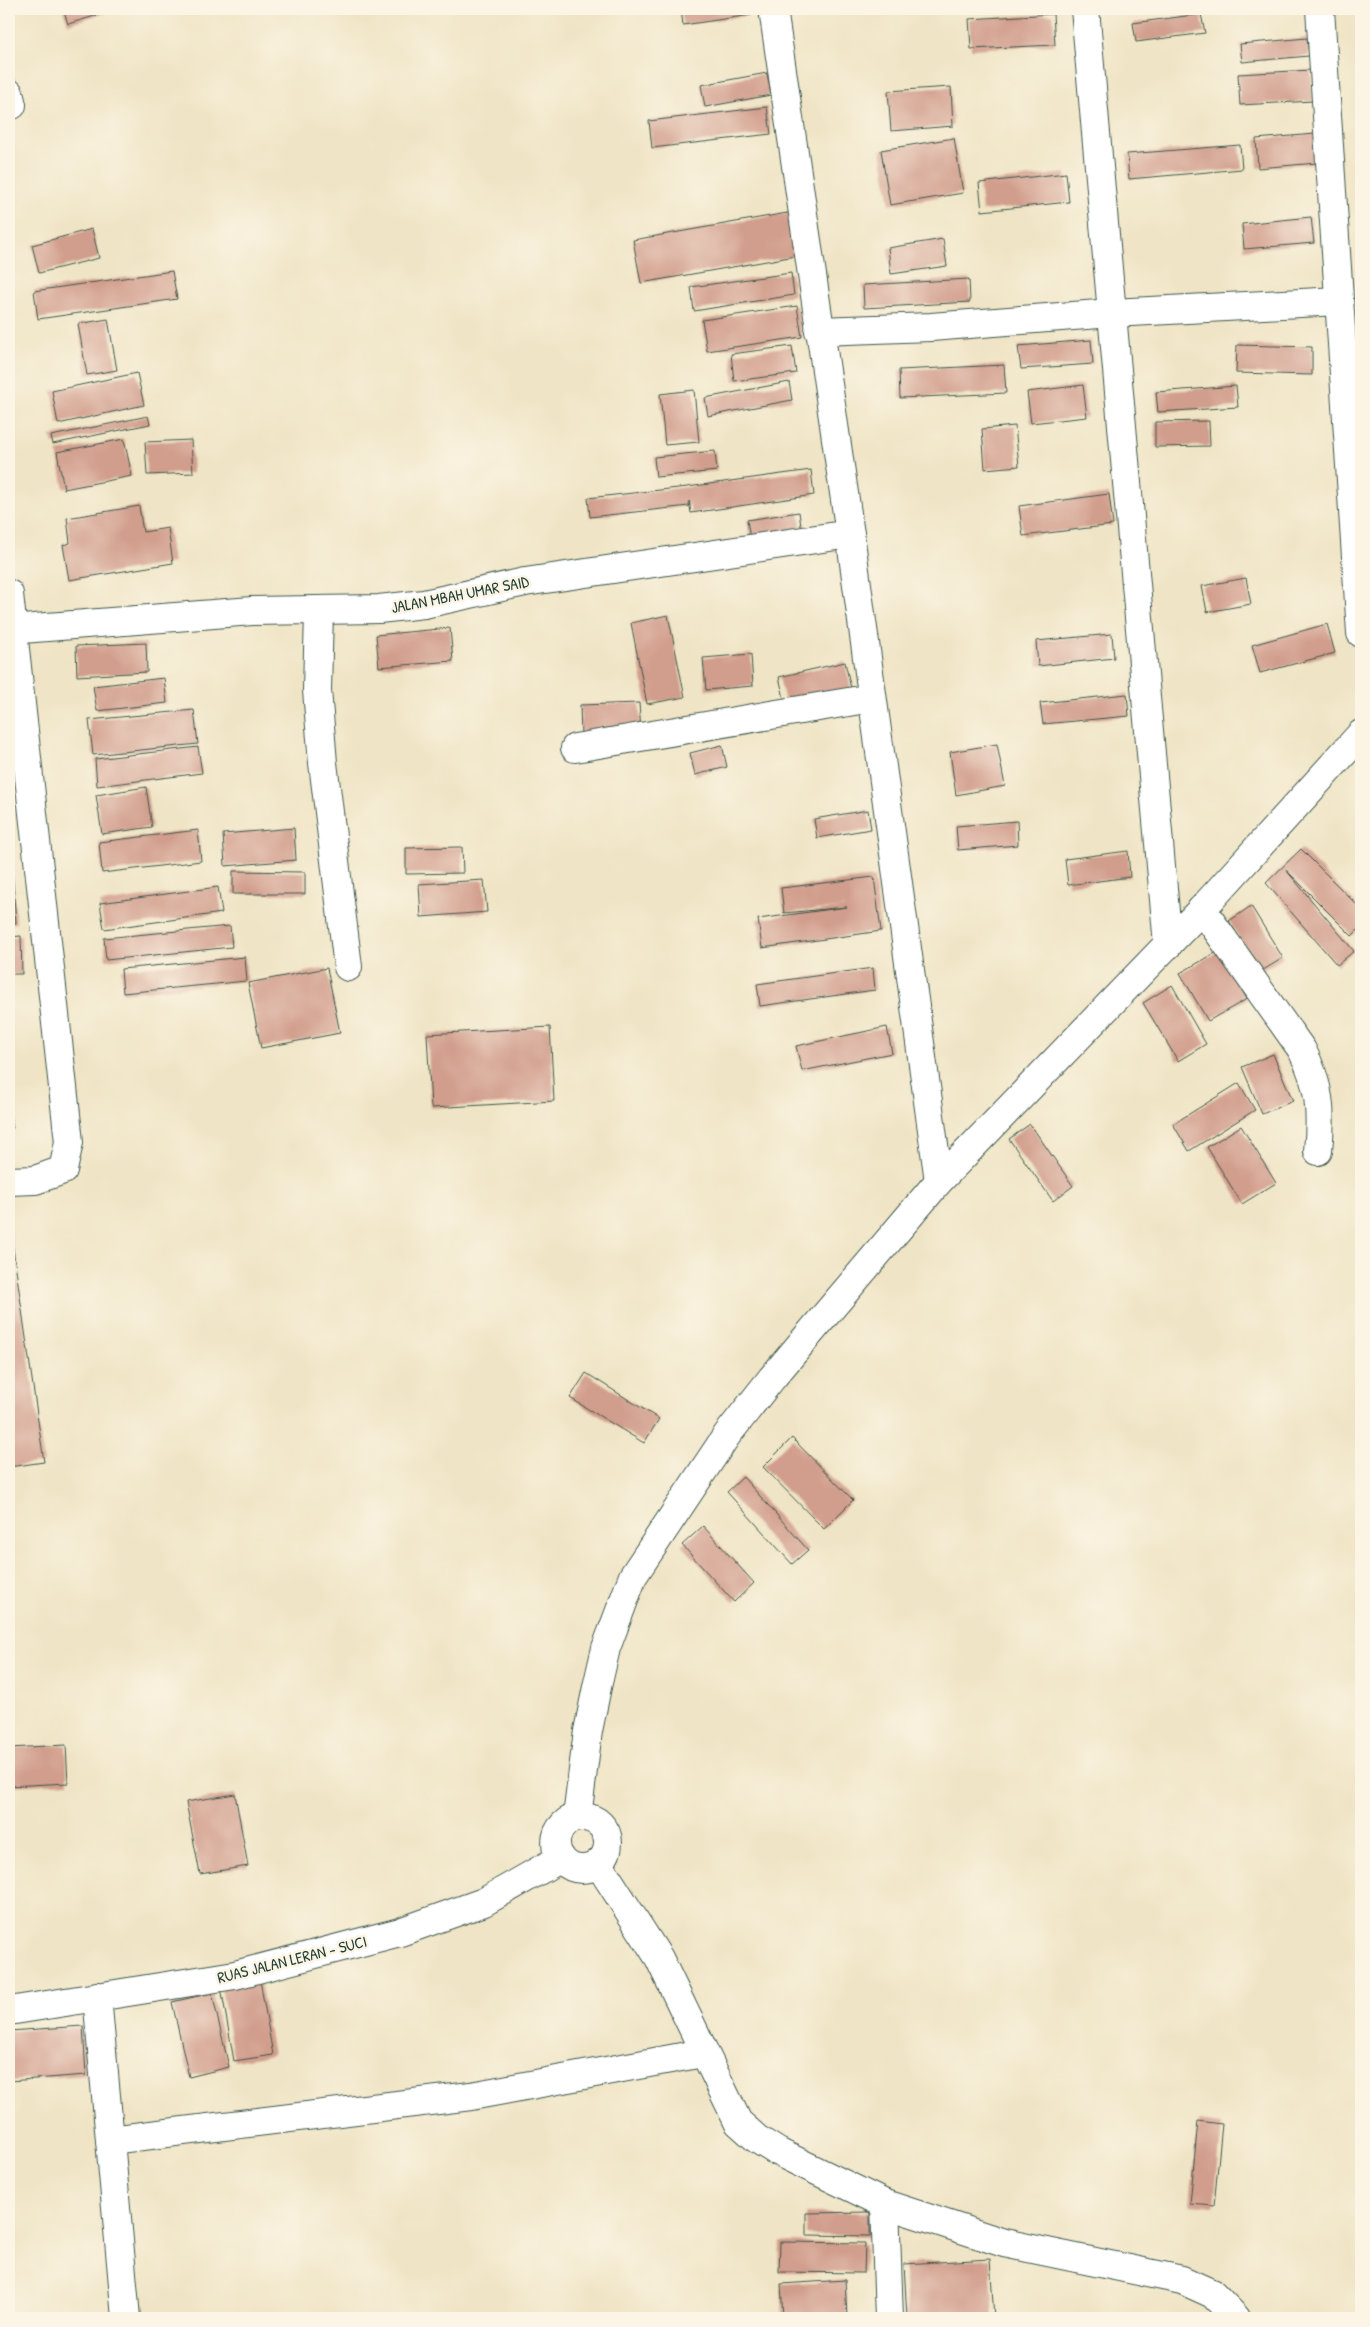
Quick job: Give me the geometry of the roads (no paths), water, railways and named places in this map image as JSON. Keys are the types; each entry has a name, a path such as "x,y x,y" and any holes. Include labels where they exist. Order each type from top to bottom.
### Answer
{"street":[{"path":"773,9 850,534 939,1181"},
{"path":"1085,9 1168,945"},
{"path":"1320,9 1338,301 1352,384 1361,633"},
{"path":"819,331 931,327 1112,313 1338,301"},
{"name":"JALAN MBAH UMAR SAID","path":"11,630 252,611 319,612 379,610 424,604 525,582 850,534"},
{"path":"9,594 11,630 69,1142 63,1170 35,1180 9,1181"},
{"path":"319,612 317,690 323,763 348,967"},
{"path":"575,748 872,698"},
{"path":"577,1817 588,1731 606,1648 633,1576 727,1435 772,1378 939,1181 1202,909 1361,734"},
{"path":"1202,909 1302,1050 1313,1072 1319,1097 1318,1151"},
{"path":"577,1817 594,1819 606,1832 607,1849 598,1863 583,1869 574,1868 561,1858 555,1844 559,1829 564,1823 577,1817"},
{"name":"RUAS JALAN LERAN - SUCI","path":"9,2011 235,1975 400,1932 484,1902 561,1858"},
{"path":"598,1863 659,1958 703,2053 738,2122 757,2139 778,2152 885,2204 1004,2243 1182,2280 1213,2294 1236,2318"},
{"path":"97,1996 126,2318"},
{"path":"110,2140 471,2096 703,2053"},
{"path":"885,2204 889,2318"}]}
